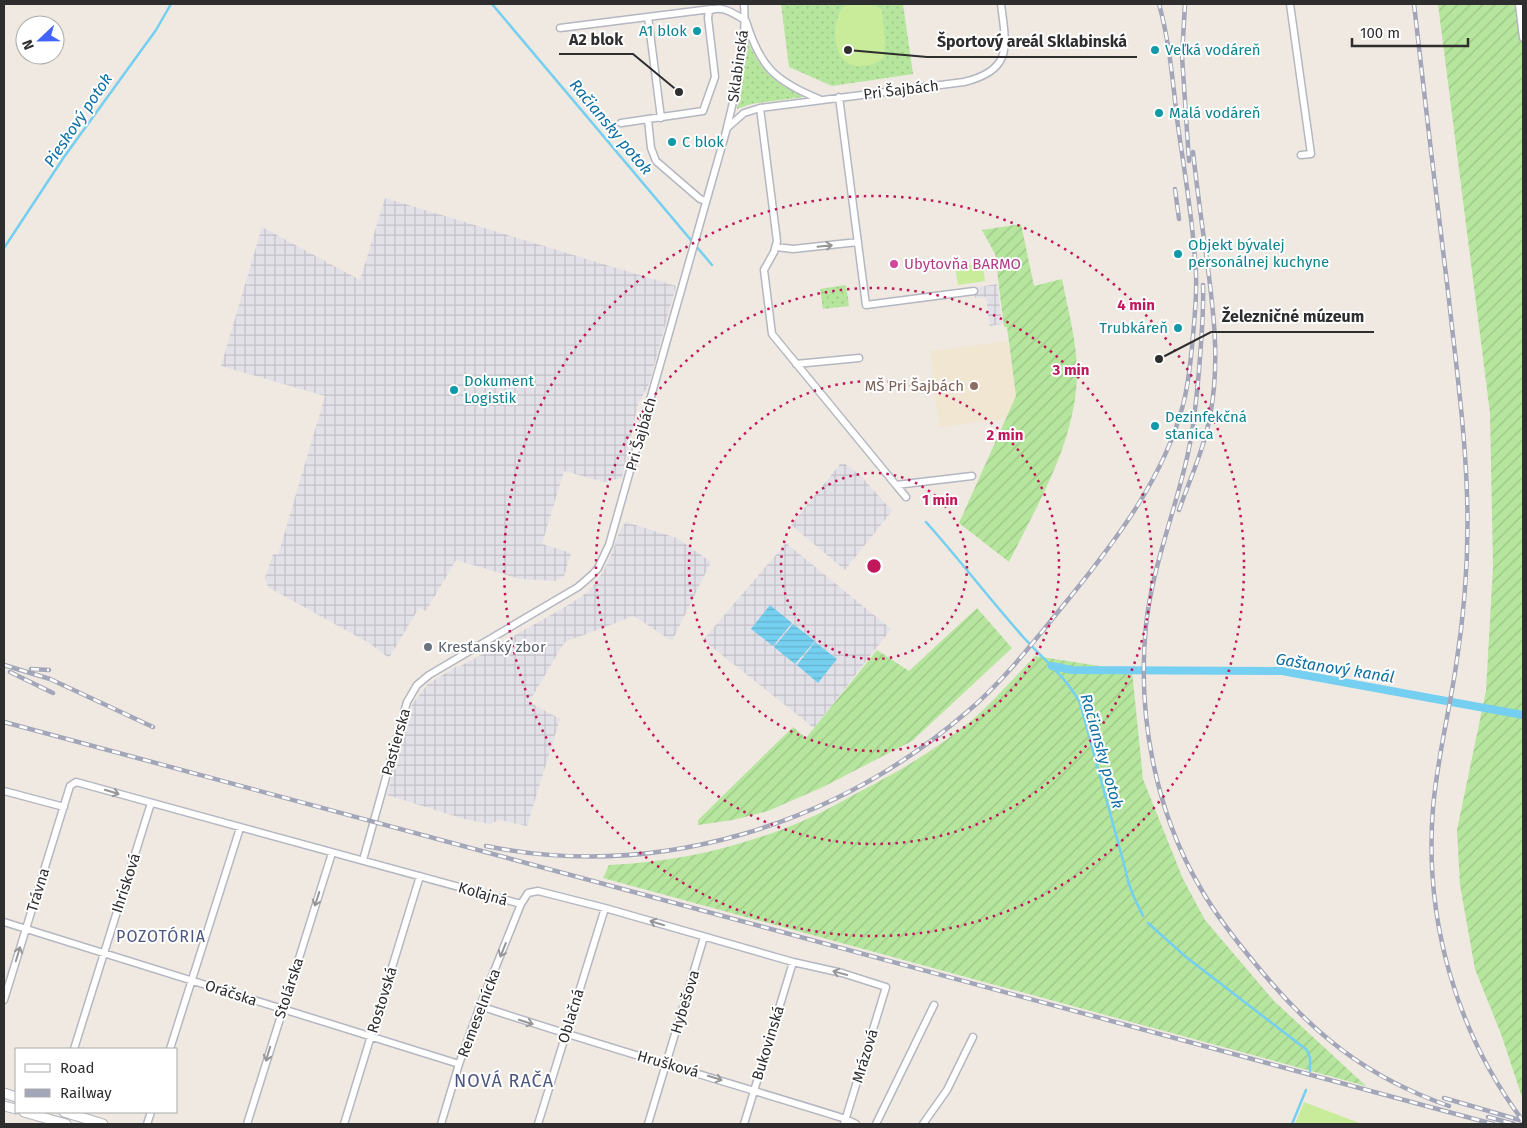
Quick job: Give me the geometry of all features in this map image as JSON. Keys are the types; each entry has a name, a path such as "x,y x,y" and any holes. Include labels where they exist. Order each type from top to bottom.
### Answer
{"main road":[{"path":"28,1113 66,1124"},
{"path":"67,1113 103,1124"}],"street":[{"name":"Sklabinská","path":"727,128 738,82 745,19 744,4"},
{"name":"Pri Šajbách","path":"418,685 429,675 578,587 601,564 609,545 627,484 727,128 744,113 760,108 964,82 983,76 993,70 1002,56 1006,42 1001,4"},
{"path":"1290,4 1311,154 1301,155"},
{"path":"1519,4 1523,38"},
{"path":"560,28 723,9 745,19 757,52 769,69 787,84 820,100"},
{"path":"621,123 700,113 704,110 714,77 708,18 711,10"},
{"path":"648,17 661,118"},
{"path":"839,97 866,304 974,291"},
{"path":"760,108 777,241 776,247 764,270 772,334 906,497"},
{"path":"648,120 651,148 656,161 700,200 706,201"},
{"path":"776,247 793,249 858,242"},
{"path":"796,364 859,358"},
{"path":"896,485 972,476"},
{"name":"Pastierska","path":"363,860 407,702 418,685"},
{"name":"Koľajná","path":"74,782 521,904 528,893 538,891 605,908 793,962 842,973 886,987"},
{"name":"Trávna","path":"4,1000 70,786 74,782"},
{"path":"4,791 64,807"},
{"name":"Ihrisková","path":"74,1048 151,803"},
{"path":"170,1048 240,828"},
{"name":"Stolárska","path":"247,1124 332,853"},
{"name":"Rostovská","path":"344,1124 420,876"},
{"name":"Remeselnícka","path":"441,1124 459,1064 480,1006 521,904"},
{"name":"Oblačná","path":"538,1124 605,908"},
{"name":"Oráčska","path":"4,922 459,1064"},
{"name":"Hybešova","path":"648,1124 704,937"},
{"name":"Bukovinská","path":"744,1124 793,962"},
{"name":"Mrázová","path":"845,1122 886,987"},
{"path":"876,1124 934,1005"},
{"name":"Hrušková","path":"480,1006 565,1035 754,1090 845,1122 856,1124"},
{"path":"923,1124 947,1090 973,1038"}],"shaded area":[{"path":"385,198 676,286 649,384 638,404 622,478 604,482 564,471 542,544 571,553 564,576 555,581 520,579 456,560 426,611 419,608 389,658 369,643 268,587 265,578 273,554 278,555 325,396 221,366 262,227 360,280"},
{"path":"997,284 1002,324 990,326 986,297 975,298 973,288"},
{"name":"MŠ Pri Šajbách","path":"1008,341 1016,396 1005,419 939,427 930,351"},
{"path":"840,464 845,464 860,475 892,511 845,570 791,525"},
{"path":"626,522 677,538 711,562 672,641 634,616 565,642 529,702 560,719 527,826 500,820 489,824 464,819 387,795 412,704 428,684 565,607 588,592 603,572 620,530"},
{"path":"786,543 891,629 814,728 703,640"}],"green space":[{"path":"781,4 903,4 913,74 832,86 789,67"},
{"path":"845,4 874,4 882,10 885,42 884,57 877,62 866,66 854,65 847,62 837,49 836,22"},
{"path":"1438,4 1519,4 1523,42 1523,1100 1501,1034 1475,969 1460,885 1457,830 1486,691 1493,567 1490,413"},
{"path":"747,39 757,59 769,74 784,86 804,97 751,104 737,109 744,74"},
{"path":"1021,224 1034,286 1062,279 1074,338 1077,373 1075,399 1063,448 1043,494 1009,562 959,523 1016,396 1007,327 1004,327 995,254 982,230"},
{"path":"983,264 985,281 958,285 955,267"},
{"path":"846,285 849,306 823,309 820,289"},
{"path":"977,608 1012,648 912,741 823,787 768,811 733,820 698,825 698,820 793,727 806,738 877,650 909,671"},
{"path":"1035,656 1132,671 1143,779 1183,879 1205,920 1274,1001 1366,1086 603,878 609,865 685,857 709,852 781,830 825,810 903,768 958,731 988,706"},
{"path":"1304,1102 1362,1124 1295,1124"}],"water":[{"path":"770,605 792,623 773,646 751,629"},
{"path":"793,624 815,641 795,664 774,647"},
{"path":"815,642 837,659 818,683 797,665"}],"waterway":[{"name":"Pieskový potok","path":"4,248 64,157 156,30 171,4"},
{"name":"Račiansky potok","path":"492,4 712,265"},
{"name":"Račiansky potok","path":"926,522 1012,625 1062,677 1080,703 1128,881 1143,916"},
{"name":"Gaštanový kanál","path":"1052,666 1072,670 1282,671 1523,715"},
{"name":"Račiansky potok","path":"1148,923 1186,957 1307,1050 1310,1058 1310,1071"},
{"name":"Račiansky potok","path":"1292,1124 1306,1090"}],"railway":[{"path":"486,846 550,855 615,856 679,849 742,834 802,813 861,786 916,752 967,712 1009,671 1071,596 1122,530 1151,482 1175,432 1189,376 1196,302 1195,257 1171,65 1159,4"},
{"path":"1185,4 1182,56 1189,161"},
{"path":"1414,4 1460,397 1467,495 1467,559 1462,623 1437,772 1433,808 1432,850 1434,891 1440,932 1450,973 1463,1012 1479,1050 1500,1087 1523,1121"},
{"path":"1179,510 1204,440 1210,416 1215,377 1212,300 1193,152"},
{"path":"1175,189 1179,219"},
{"path":"1203,285 1197,395 1192,431 1180,486 1153,585 1146,625 1144,693 1147,728 1161,795 1185,859 1207,899 1235,939 1299,1013 1343,1051 1367,1067 1419,1094 1449,1106"},
{"path":"4,665 50,679 153,727"},
{"path":"31,669 49,670"},
{"path":"10,672 53,693"},
{"path":"4,722 1493,1124"},
{"path":"1444,1098 1523,1121"},
{"path":"1488,1117 1514,1124"}],"place":[{"name":"A1 blok","path":"697,31"},
{"name":"Športový areál Sklabinská","path":"848,50"},
{"name":"Veľká vodáreň","path":"1155,50"},
{"name":"A2 blok","path":"679,92"},
{"name":"Malá vodáreň","path":"1159,113"},
{"name":"C blok","path":"672,142"},
{"name":"Objekt bývalej personálnej kuchyne","path":"1178,254"},
{"name":"Ubytovňa BARMO","path":"894,264"},
{"name":"Trubkáreň","path":"1178,328"},
{"name":"Železničné múzeum","path":"1159,359"},
{"name":"MŠ Pri Šajbách","path":"974,386"},
{"name":"Dokument Logistik","path":"454,390"},
{"name":"Dezinfekčná stanica","path":"1155,426"},
{"name":"Kresťanský zbor","path":"428,647"}],"district":[{"name":"POZOTÓRIA","path":"161,936"},
{"name":"NOVÁ RAČA","path":"504,1081"}]}
